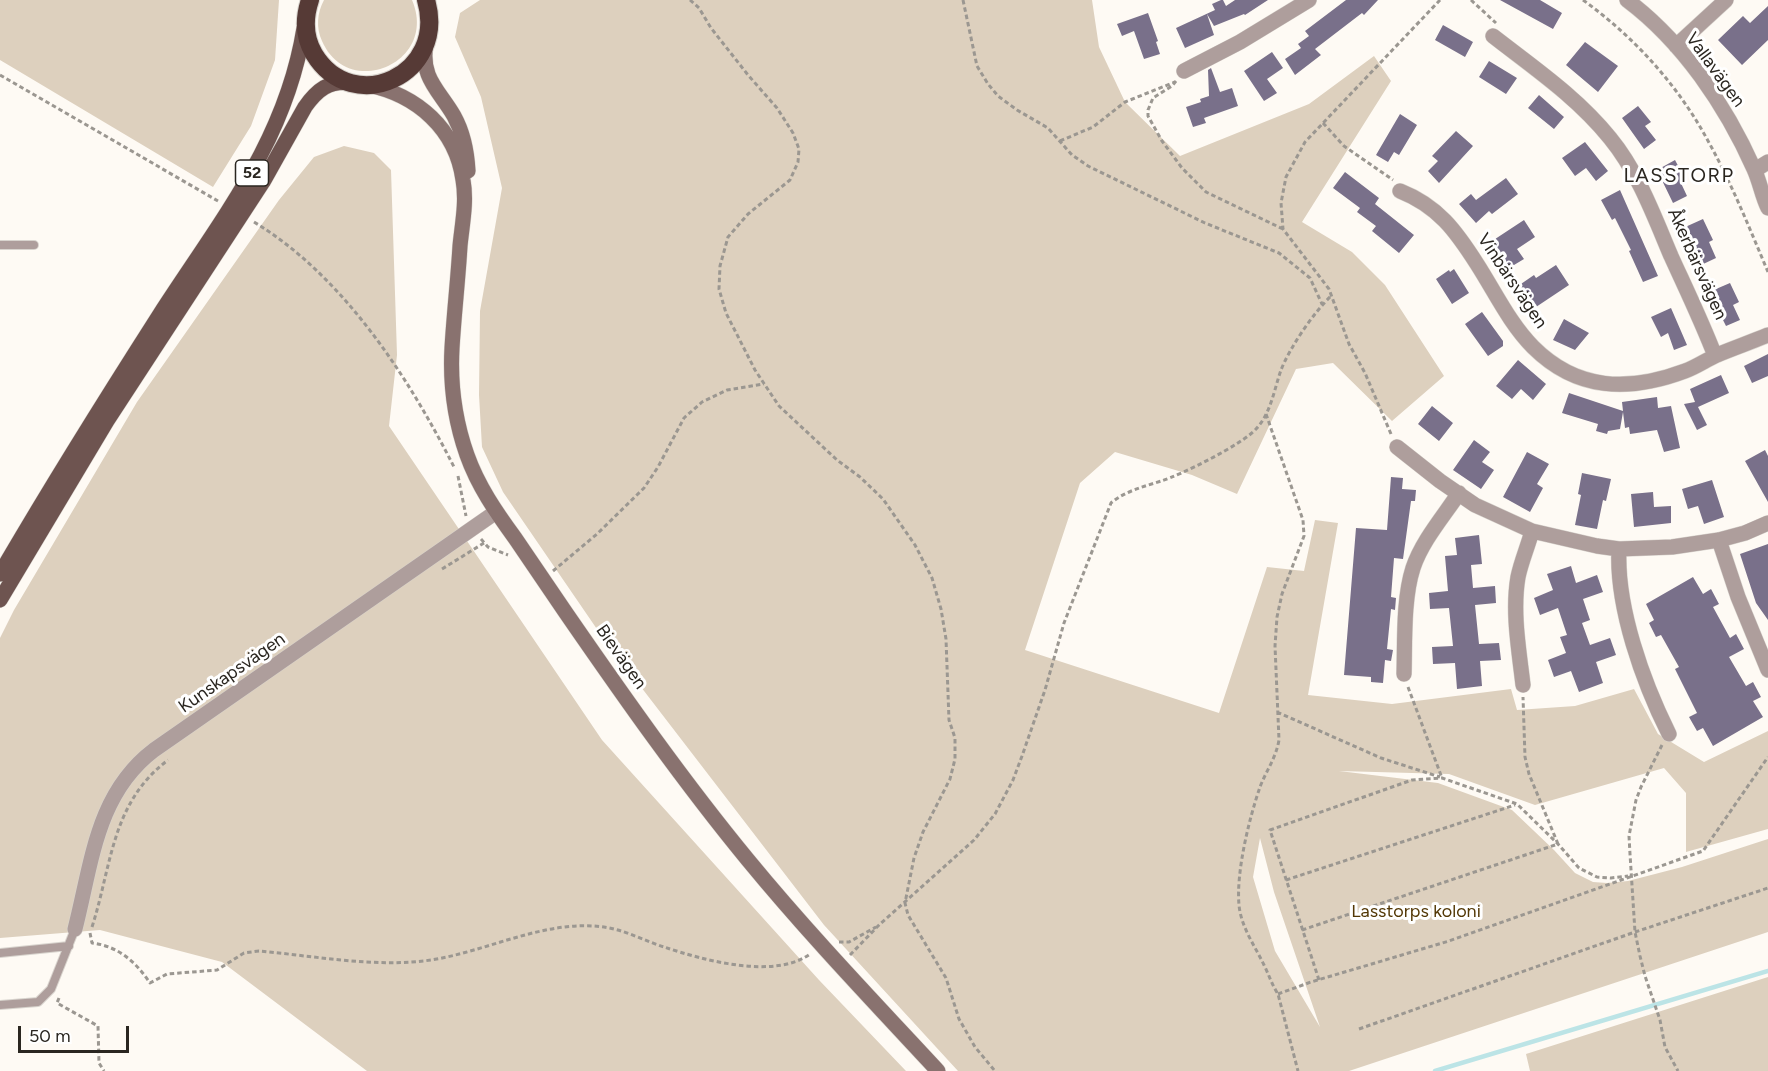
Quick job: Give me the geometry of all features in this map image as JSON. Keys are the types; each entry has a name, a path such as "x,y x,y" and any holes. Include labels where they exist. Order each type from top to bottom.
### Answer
{"highway":[{"path":"426,0 429,10 428,37"},
{"name":"52","path":"308,6 308,40 318,60 334,74 359,84 384,82 404,73 417,60 428,37 435,0"}],"main road":[{"name":"52","path":"0,574 102,405 258,163 289,91 308,6"},
{"name":"52","path":"0,600 107,422 263,182 304,107 321,89 331,83 359,84"}],"street":[{"path":"1180,76 1309,0"},
{"name":"Vallavägen","path":"1627,0 1676,46 1761,166 1768,208"},
{"path":"1676,46 1726,0"},
{"name":"Åkerbärsvägen","path":"1493,36 1563,89 1611,139 1652,211 1715,356"},
{"name":"Bievägen","path":"428,37 425,60 428,77 454,117 465,143 468,171 464,189 452,349 453,392 458,424 467,456 482,489 496,513 613,680 695,793 749,861 821,944 938,1071"},
{"name":"Bievägen","path":"359,84 384,88 402,95 434,118 455,150 464,189"},
{"name":"Vinbärsvägen","path":"1400,191 1419,198 1435,210 1459,236 1517,328 1550,363 1598,384 1625,385 1655,380 1686,371 1715,356 1768,335"},
{"path":"1397,447 1475,505 1532,531 1597,546 1619,549 1672,547 1719,540 1768,523"},
{"path":"1404,674 1407,612 1413,570 1435,527 1459,494"},
{"name":"Kunskapsvägen","path":"84,934 104,815 116,790 133,768 154,750 496,513"},
{"path":"1523,685 1518,645 1516,596 1518,575 1532,531"},
{"path":"1719,540 1747,622 1768,670"},
{"path":"1619,549 1620,584 1637,656 1650,695 1669,734"}],"lane":[{"path":"0,245 34,245"},
{"path":"0,1005 38,1002 51,989 69,946 84,934"},
{"path":"0,953 69,946"}],"path":[{"path":"690,0 699,8 711,28 777,108 793,133 799,149 798,162 790,180 748,214 728,237 720,266 718,289 726,313 755,370 779,406 883,499 915,545 932,578 946,639 949,720 955,738 956,759 950,779 923,832 914,858 905,903 908,915 946,978 959,1019 975,1047 994,1071"},
{"path":"963,0 977,66 998,96 1048,128 1072,155 1096,170 1205,223 1279,253 1310,278 1322,304"},
{"path":"1284,229 1281,203 1286,177 1305,142 1440,0"},
{"path":"1471,0 1496,22 1498,29 1493,36"},
{"path":"1583,0 1629,37 1678,93 1722,166 1768,272"},
{"path":"0,75 218,201"},
{"path":"1060,141 1093,127 1125,102 1180,76"},
{"path":"1180,76 1172,86 1153,98 1148,116 1190,178 1206,192 1284,229 1321,278 1332,295 1349,344 1370,382 1397,447"},
{"path":"1323,123 1344,146 1391,178 1400,191"},
{"path":"252,221 284,242 320,272 351,307 415,396 442,442 460,481 463,509 483,543 438,572"},
{"path":"840,964 880,924 974,840 1004,799 1045,690 1064,624 1111,503 1124,493 1171,477 1233,446 1255,431 1266,414 1288,354 1322,304 1332,295"},
{"path":"543,579 597,534 644,488 684,418 702,402 727,390 765,384"},
{"path":"1266,414 1303,520 1304,536 1282,594 1277,617 1276,712 1279,740 1276,753 1260,786 1250,824 1240,870 1239,906 1247,934 1278,994 1298,1071"},
{"path":"1404,674 1442,778"},
{"path":"1523,685 1525,757 1528,774 1558,844"},
{"path":"1276,712 1380,758 1517,804 1579,868 1597,877 1632,876"},
{"path":"1669,734 1641,787 1629,836 1635,932 1645,976 1660,1020 1665,1047 1678,1071"},
{"path":"1278,994 1449,941 1703,851 1768,757"},
{"path":"170,758 139,789 122,818 84,934 92,943 129,957 150,983 167,974 217,970 244,953 259,951 359,961 428,960 456,955 541,931 582,927 605,927 621,931 699,958 758,967 773,966 808,956 828,937 842,943 849,942 880,924"},
{"path":"1318,980 1270,830 1412,780 1442,778"},
{"path":"1286,880 1517,804"},
{"path":"1302,930 1558,844"},
{"path":"1359,1029 1768,888"},
{"path":"60,994 57,1004 98,1026 99,1063 104,1071"}],"green space":[{"path":"0,0 279,0 275,60 251,126 213,187 0,60"},
{"path":"324,0 412,0 417,22 413,41 402,56 387,67 369,71 351,69 334,59 322,41 318,20"},
{"name":"Lasstorps koloni","path":"480,0 1092,0 1099,47 1125,102 1180,156 1309,104 1374,56 1391,81 1302,222 1352,252 1385,285 1444,376 1392,421 1333,363 1296,369 1237,494 1192,475 1115,452 1080,483 1025,650 1219,713 1267,567 1304,571 1315,520 1338,523 1308,695 1392,704 1511,689 1517,710 1575,706 1634,689 1658,734 1704,762 1768,731 1768,829 1686,852 1686,793 1664,768 1535,805 1449,774 1339,771 1438,783 1512,810 1575,873 1593,882 1628,881 1682,867 1768,839 1768,932 1349,1071 958,1071 824,925 601,635 503,492 482,447 479,395 480,311 502,188 481,97 455,37 460,13","holes":["1260,838 1274,892 1320,1027 1275,951 1253,877"]},
{"path":"344,146 374,153 391,170 397,355 389,426 602,740 819,980 906,1071 367,1071 222,962 100,930 0,938 0,638 14,610 137,402 279,200 314,157"},
{"path":"1768,977 1768,1071 1530,1071 1526,1054"}],"building":[{"path":"1221,0 1226,6 1235,0 1268,0 1245,15 1214,26 1207,14 1214,35 1185,48 1176,28 1215,10 1212,4"},
{"path":"1346,0 1378,0 1364,15 1362,13 1315,49 1321,55 1295,75 1285,59 1301,48 1298,44 1309,36 1305,31"},
{"path":"1500,0 1540,0 1562,13 1553,29"},
{"path":"1768,6 1768,40 1742,65 1718,40 1743,16 1750,23"},
{"path":"1148,13 1160,54 1144,59 1134,31 1122,36 1117,24"},
{"path":"1443,25 1473,42 1465,57 1435,40"},
{"path":"1585,42 1618,66 1598,92 1566,65"},
{"path":"1272,52 1283,68 1267,79 1277,93 1264,101 1244,71"},
{"path":"1489,61 1517,78 1506,94 1479,77"},
{"path":"1211,68 1220,92 1232,88 1238,106 1204,118 1206,123 1193,127 1186,107 1201,102 1200,99 1209,96 1208,70"},
{"path":"1539,95 1564,117 1554,129 1528,108"},
{"path":"1638,106 1651,122 1645,126 1656,140 1644,149 1622,118"},
{"path":"1400,114 1417,125 1399,155 1394,152 1388,162 1376,155"},
{"path":"1456,131 1473,146 1439,183 1428,171 1438,161 1432,156"},
{"path":"1585,142 1608,171 1596,181 1586,168 1575,176 1562,158"},
{"path":"1675,160 1685,179 1680,181 1687,196 1673,203 1657,170"},
{"path":"1345,172 1379,198 1375,204 1414,235 1399,253 1372,231 1376,226 1357,212 1360,208 1333,188"},
{"path":"1506,178 1518,194 1492,214 1489,211 1476,223 1459,204 1471,194 1476,200"},
{"path":"1620,190 1658,276 1643,282 1629,251 1631,250 1615,218 1612,220 1601,200"},
{"path":"1703,219 1713,240 1709,242 1716,258 1699,266 1683,228"},
{"path":"1524,220 1535,237 1517,249 1524,259 1504,271 1486,245"},
{"path":"1556,265 1569,285 1533,309 1518,286 1534,275 1536,278"},
{"path":"1454,269 1469,293 1452,304 1436,279"},
{"path":"1730,283 1739,302 1733,305 1740,320 1726,326 1709,292"},
{"path":"1671,308 1687,345 1674,350 1668,333 1661,337 1651,317"},
{"path":"1482,312 1503,341 1503,346 1488,356 1465,324"},
{"path":"1564,319 1589,333 1575,350 1553,340"},
{"path":"1768,354 1768,376 1752,383 1744,366"},
{"path":"1518,360 1546,384 1533,400 1521,389 1512,399 1496,386"},
{"path":"1721,375 1729,393 1698,407 1707,425 1697,430 1684,404 1695,402 1690,389"},
{"path":"1569,393 1623,411 1622,402 1657,397 1658,408 1671,406 1680,448 1664,452 1657,430 1630,434 1629,427 1625,428 1623,412 1620,429 1608,431 1607,434 1596,431 1598,424 1562,413"},
{"path":"1432,406 1453,423 1439,441 1418,424"},
{"path":"1474,440 1490,452 1482,462 1494,470 1481,489 1453,470"},
{"path":"1765,450 1768,456 1768,502 1745,461"},
{"path":"1527,452 1549,464 1537,484 1543,488 1530,512 1503,497"},
{"path":"1582,473 1611,479 1606,501 1603,500 1597,529 1575,525 1581,495 1578,494"},
{"path":"1391,477 1403,478 1402,489 1416,490 1415,501 1411,501 1403,559 1394,558 1391,597 1396,598 1395,610 1391,609 1387,649 1393,650 1391,661 1385,660 1383,683 1371,682 1371,677 1344,675 1356,528 1387,530"},
{"path":"1712,480 1724,517 1704,524 1698,506 1688,509 1682,489"},
{"path":"1653,492 1654,507 1671,506 1671,523 1634,527 1631,494"},
{"path":"1479,535 1482,564 1471,565 1473,588 1495,586 1496,603 1475,605 1479,644 1499,643 1501,660 1480,661 1482,686 1457,689 1455,663 1433,664 1432,647 1453,646 1449,608 1430,609 1429,593 1448,591 1445,556 1457,555 1455,538"},
{"path":"1768,544 1768,620 1756,603 1740,554"},
{"path":"1571,566 1576,583 1597,575 1603,592 1583,599 1590,620 1582,623 1590,645 1610,638 1616,655 1596,662 1603,683 1579,692 1571,671 1554,677 1548,660 1566,653 1560,637 1567,635 1558,608 1540,615 1534,598 1553,590 1547,574"},
{"path":"1693,577 1703,594 1711,589 1719,604 1713,607 1730,638 1736,634 1744,649 1729,657 1746,686 1753,682 1761,697 1753,701 1763,717 1713,746 1703,728 1697,731 1689,717 1697,713 1675,669 1679,667 1661,635 1656,637 1649,623 1654,620 1646,604"}],"waterway":[{"path":"1435,1071 1768,971"}],"district":[{"name":"LASSTORP","path":"1679,176"}]}
